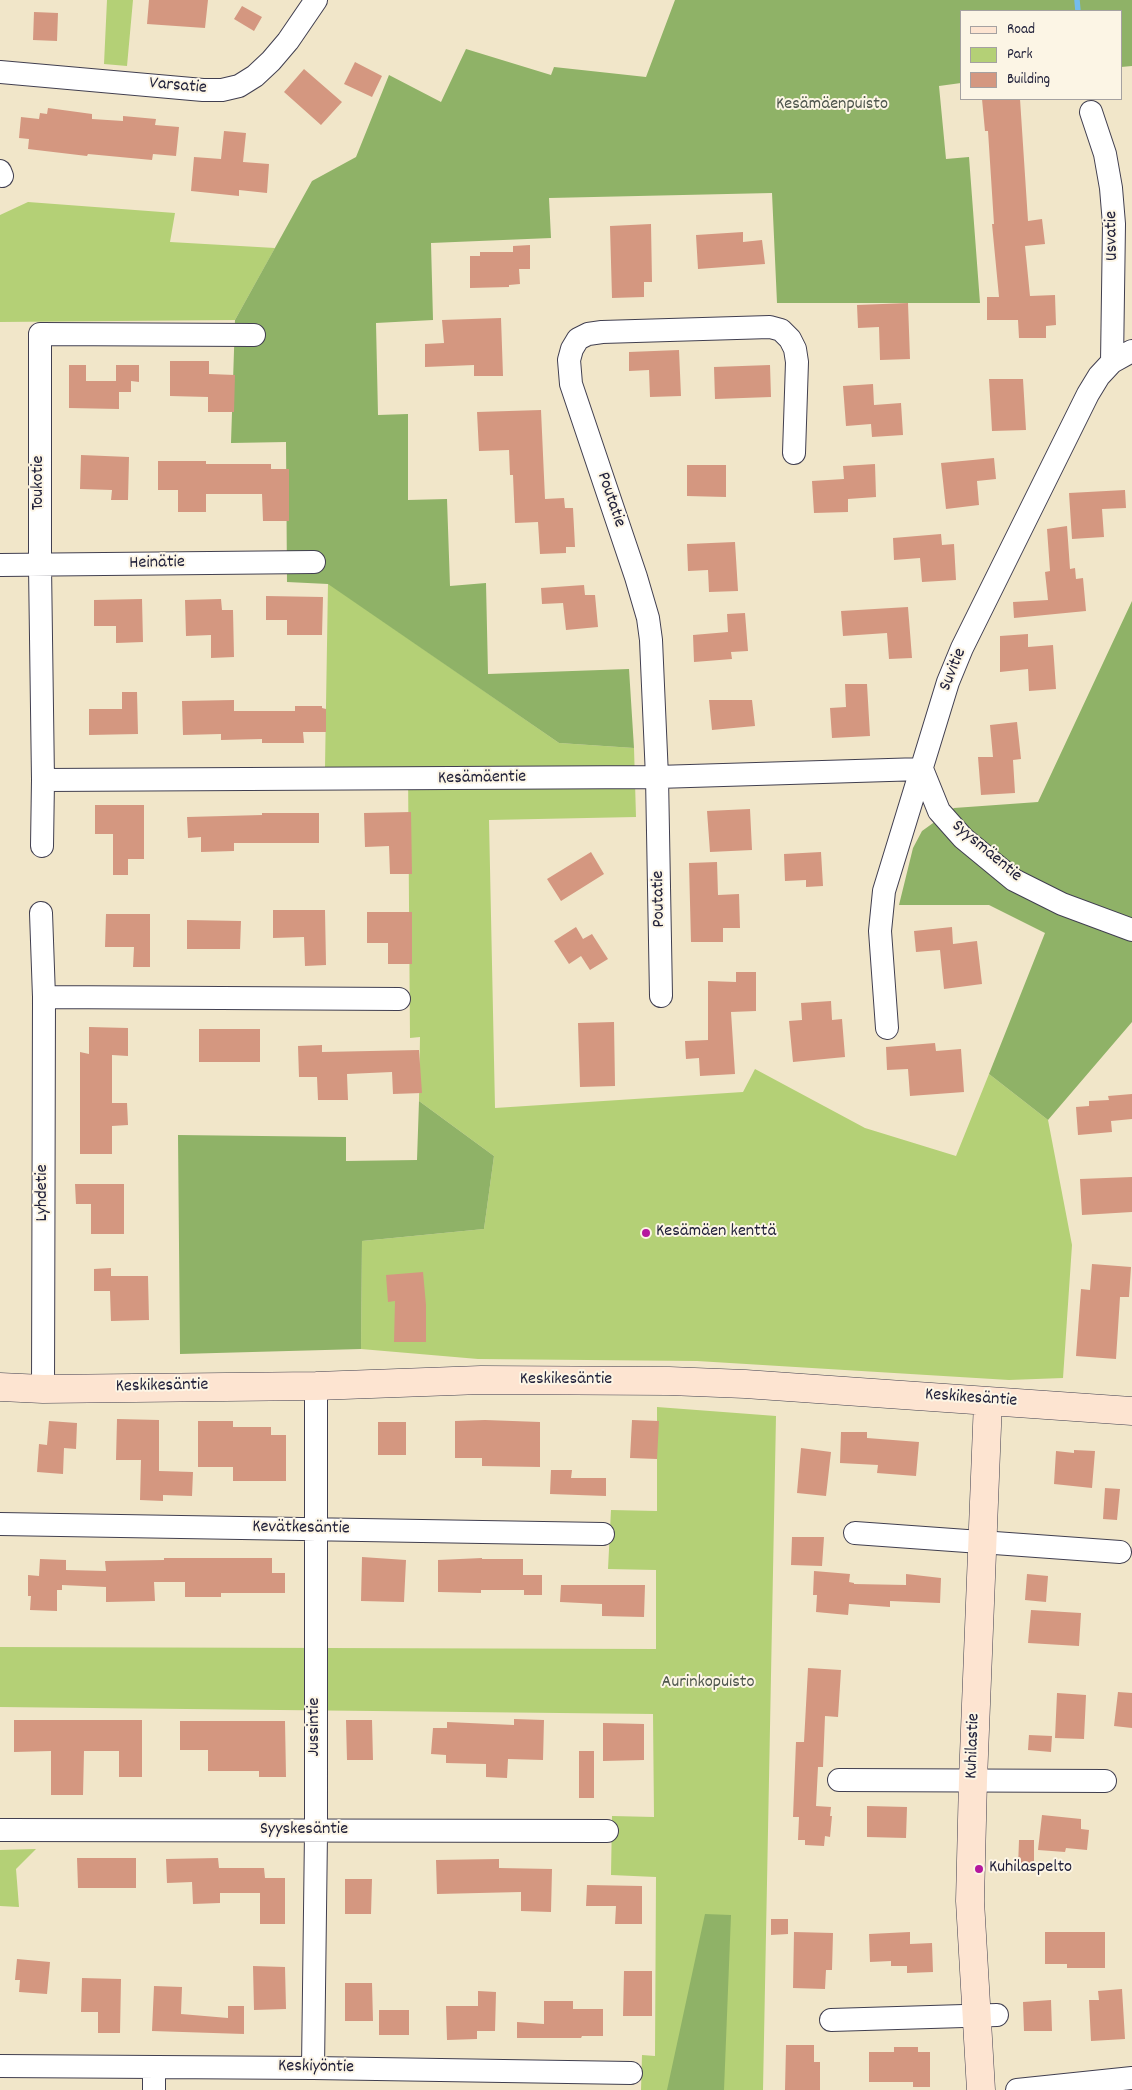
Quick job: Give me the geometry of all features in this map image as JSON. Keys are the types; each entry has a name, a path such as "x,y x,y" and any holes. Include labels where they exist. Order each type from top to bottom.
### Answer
{"street":[{"name":"Varsatie","path":"0,72 204,90 222,90 240,86 255,76 288,41 316,0"},
{"name":"Usvatie","path":"1091,112 1105,154 1112,188 1114,224 1112,362"},
{"name":"Poutatie","path":"661,996 658,777 651,640 648,618 634,570 571,384 569,360 572,349 578,339 588,334 602,332 770,327 780,330 790,339 795,349 794,453"},
{"name":"Toukotie","path":"42,846 40,334 254,335"},
{"name":"Suvitie","path":"887,1028 880,931 881,909 889,871 922,770 938,710 962,648 1088,394 1098,376 1112,362 1132,351"},
{"name":"Heinätie","path":"0,565 314,562"},
{"name":"Kesämäentie","path":"43,780 658,777 922,770"},
{"name":"Syysmäentie","path":"922,770 939,811 963,838 1014,880 1062,904 1132,930"},
{"name":"Lyhdetie","path":"41,913 44,997 43,1389"},
{"path":"44,997 399,999"},
{"name":"Keskikesäntie","path":"0,1387 43,1389 316,1386 480,1380 669,1381 744,1384 1132,1412"},
{"name":"Jussintie","path":"313,2068 316,1832 316,1386"},
{"name":"Kuhilastie","path":"981,2090 986,2015 970,1901 988,1401"},
{"name":"Kevätkesäntie","path":"0,1524 603,1534"},
{"path":"855,1533 1120,1552"},
{"path":"839,1780 1104,1781"},
{"name":"Syyskesäntie","path":"0,1830 607,1831"},
{"path":"830,2020 986,2015"},
{"name":"Keskiyöntie","path":"0,2066 631,2073"},
{"path":"154,2068 154,2090"},
{"path":"1017,2090 1132,2078"}],"green space":[{"path":"107,0 133,0 127,66 104,64"},
{"name":"Kesämäenpuisto","path":"675,0 1132,0 1132,66 1122,67 1122,10 960,10 960,83 939,86 946,159 969,157 980,303 777,303 772,193 549,198 551,238 431,243 433,320 376,323 378,415 408,414 408,500 447,499 450,586 486,583 488,674 629,669 634,748 559,743 328,584 287,582 286,442 231,443 235,320 312,181 356,157 389,75 441,102 466,49 551,75 554,67 646,77"},
{"path":"28,202 175,213 170,242 275,248 235,320 0,322 0,215"},
{"path":"328,583 559,743 634,748 636,817 489,820 495,1108 743,1092 755,1069 865,1128 956,1156 989,1074 1048,1120 1072,1245 1063,1378 1009,1380 697,1361 478,1359 361,1349 362,1241 484,1229 494,1156 419,1101 420,1037 410,1038 408,768 325,767"},
{"path":"1132,601 1132,1022 1048,1120 989,1074 1045,933 989,905 899,905 913,848 922,831 954,808 1038,802"},
{"path":"419,1101 494,1156 484,1229 362,1241 361,1349 180,1354 178,1135 346,1137 346,1161 417,1160"},
{"name":"Aurinkopuisto","path":"657,1407 776,1416 763,2090 641,2090 642,2055 655,2056 656,1877 611,1875 612,1816 654,1817 653,1714 0,1707 0,1647 656,1649 656,1570 608,1569 611,1510 657,1511"},
{"path":"36,1849 16,1869 19,1907 0,1906 0,1850"},
{"path":"705,1914 731,1915 724,2090 667,2090"}],"building":[{"path":"149,0 208,0 205,28 147,24"},
{"path":"242,6 262,17 254,31 234,19"},
{"path":"34,12 58,13 57,41 33,40"},
{"path":"355,62 382,76 372,97 344,84"},
{"path":"304,69 342,102 321,125 284,92"},
{"path":"982,100 1020,100 1028,221 1042,219 1045,244 1025,246 1030,296 1055,295 1056,325 1046,326 1046,338 1019,338 1018,320 987,320 987,297 999,297 992,224 994,224 988,131 985,131"},
{"path":"48,108 92,114 92,119 123,121 123,116 156,119 155,125 179,127 176,156 153,154 152,160 88,154 87,156 28,149 29,139 19,138 21,117 39,119 40,113 47,114"},
{"path":"224,131 246,133 243,162 269,164 267,193 239,190 239,196 191,191 194,157 221,159"},
{"path":"651,224 652,282 644,282 644,297 612,298 610,226"},
{"path":"743,232 743,242 762,240 765,264 698,269 696,235"},
{"path":"530,245 530,269 519,269 520,284 509,285 509,287 470,288 470,256 480,256 480,252 513,252 513,246"},
{"path":"908,303 910,359 880,360 879,327 858,328 857,305"},
{"path":"501,318 503,376 474,376 474,365 425,367 425,344 444,343 442,320"},
{"path":"679,350 681,396 650,397 649,370 629,371 629,352"},
{"path":"170,361 209,361 209,374 235,375 234,412 208,412 208,397 170,396"},
{"path":"69,365 86,365 86,381 116,381 116,365 139,365 139,382 131,381 131,392 119,392 119,409 69,408"},
{"path":"770,365 771,397 715,399 714,367"},
{"path":"989,379 1023,379 1026,430 992,431"},
{"path":"873,384 874,405 901,403 903,435 872,437 871,424 846,426 843,386"},
{"path":"541,410 545,499 564,498 565,508 573,508 575,547 566,547 566,553 540,554 538,522 515,523 513,475 510,475 509,450 479,451 477,412"},
{"path":"81,455 129,457 128,500 111,500 112,490 80,489"},
{"path":"994,458 996,479 977,481 979,505 946,509 941,463"},
{"path":"158,461 206,461 206,464 271,464 271,469 289,469 289,521 263,521 262,494 206,494 206,512 178,512 178,490 158,490"},
{"path":"875,464 876,497 848,499 848,512 814,513 812,481 844,479 843,466"},
{"path":"687,465 726,465 726,497 687,496"},
{"path":"1125,490 1126,508 1102,509 1104,537 1072,539 1069,493"},
{"path":"1067,526 1070,569 1075,568 1076,579 1083,578 1086,611 1014,618 1013,602 1048,600 1045,572 1050,571 1047,529"},
{"path":"941,534 942,545 954,544 956,580 922,582 920,558 894,560 893,538"},
{"path":"735,542 738,591 709,592 708,570 688,571 687,544"},
{"path":"584,585 585,595 595,595 598,627 566,630 563,603 542,604 541,588"},
{"path":"266,596 323,597 322,635 287,635 287,620 266,620"},
{"path":"142,599 143,642 116,643 116,626 94,626 94,600"},
{"path":"221,599 222,610 233,610 234,657 211,658 211,635 186,636 185,600"},
{"path":"908,607 912,658 889,659 887,633 843,636 841,611"},
{"path":"745,613 748,651 731,652 732,659 694,662 693,635 728,632 727,614"},
{"path":"1028,634 1028,647 1053,645 1056,689 1029,691 1028,669 1000,672 1000,636"},
{"path":"845,684 867,684 870,736 832,738 830,708 846,707"},
{"path":"122,692 137,692 138,734 89,735 89,709 122,709"},
{"path":"234,700 234,711 295,711 295,706 322,706 322,708 326,709 326,732 303,732 304,743 262,743 262,739 221,740 221,734 183,735 182,701"},
{"path":"709,700 752,700 755,726 712,730"},
{"path":"1017,722 1021,759 1013,760 1015,793 981,795 978,757 993,757 990,725"},
{"path":"95,805 144,805 144,859 128,859 128,875 113,875 113,834 95,834"},
{"path":"750,809 752,850 710,852 707,811"},
{"path":"411,812 412,874 390,874 389,846 365,847 364,813"},
{"path":"262,813 319,813 319,843 234,843 234,851 201,852 201,837 188,838 187,817 262,815"},
{"path":"591,852 604,874 561,901 547,879"},
{"path":"821,852 823,886 806,887 806,880 785,881 784,854"},
{"path":"717,862 718,895 739,894 740,928 723,928 723,942 691,942 689,863"},
{"path":"273,910 325,910 326,965 305,966 304,937 273,938"},
{"path":"367,912 412,912 412,964 388,964 388,943 367,943"},
{"path":"106,914 150,914 150,967 133,967 134,947 105,947"},
{"path":"187,920 241,921 240,949 187,949"},
{"path":"576,927 583,939 592,934 608,959 590,970 581,956 569,964 554,941"},
{"path":"952,927 953,944 977,941 982,984 944,989 940,950 916,952 914,931"},
{"path":"736,972 756,972 756,1011 731,1012 735,1074 700,1076 699,1058 686,1059 685,1041 708,1040 708,981 736,982"},
{"path":"831,1001 832,1020 842,1019 845,1057 793,1062 789,1021 802,1020 801,1003"},
{"path":"614,1022 615,1086 580,1087 578,1023"},
{"path":"89,1027 128,1028 128,1056 112,1055 112,1103 127,1103 128,1125 112,1126 112,1154 80,1154 80,1052 89,1054"},
{"path":"199,1029 260,1029 260,1062 199,1062"},
{"path":"935,1043 936,1051 961,1049 964,1092 910,1096 908,1069 887,1070 886,1047"},
{"path":"322,1045 322,1052 419,1050 422,1093 393,1094 392,1072 347,1074 348,1100 318,1100 317,1077 299,1077 298,1046"},
{"path":"1132,1094 1132,1119 1111,1121 1112,1132 1078,1135 1076,1107 1089,1106 1089,1101 1109,1100 1108,1096"},
{"path":"1132,1177 1132,1212 1082,1215 1080,1179"},
{"path":"75,1184 124,1184 124,1234 91,1234 91,1204 76,1204"},
{"path":"1092,1264 1131,1267 1129,1297 1120,1297 1116,1359 1076,1356 1081,1289 1090,1290"},
{"path":"111,1268 111,1276 148,1276 149,1320 111,1321 110,1291 94,1291 94,1269"},
{"path":"423,1272 426,1305 426,1342 394,1342 395,1301 388,1302 386,1275"},
{"path":"117,1419 159,1420 159,1471 193,1472 192,1496 163,1495 163,1501 140,1500 141,1460 116,1460"},
{"path":"632,1420 659,1421 657,1459 630,1458"},
{"path":"49,1421 77,1423 76,1449 64,1448 63,1474 37,1472 39,1444 47,1445"},
{"path":"198,1421 233,1421 233,1427 271,1427 271,1435 286,1435 286,1481 233,1481 233,1467 198,1467"},
{"path":"455,1421 540,1422 540,1467 482,1466 482,1458 455,1458"},
{"path":"378,1422 406,1422 406,1455 378,1455"},
{"path":"841,1432 867,1432 867,1438 919,1442 916,1476 877,1473 878,1465 840,1463"},
{"path":"801,1448 831,1452 826,1496 797,1493"},
{"path":"1074,1450 1095,1451 1092,1488 1054,1484 1056,1451 1074,1453"},
{"path":"551,1470 572,1470 571,1478 606,1478 606,1496 550,1494"},
{"path":"1105,1488 1120,1489 1117,1520 1103,1519"},
{"path":"792,1537 824,1537 822,1566 791,1565"},
{"path":"362,1557 406,1560 404,1602 361,1601"},
{"path":"164,1558 272,1558 272,1573 285,1573 285,1593 221,1593 221,1597 185,1597 185,1582 154,1582 155,1601 106,1602 106,1587 62,1585 62,1590 57,1590 57,1611 30,1610 31,1596 28,1596 28,1575 39,1576 40,1559 66,1560 66,1570 106,1571 105,1561 164,1560"},
{"path":"523,1559 523,1575 542,1575 542,1595 524,1595 524,1590 481,1590 481,1593 438,1592 438,1560"},
{"path":"814,1571 850,1574 849,1582 854,1584 906,1585 906,1574 941,1578 940,1603 890,1601 890,1607 849,1604 848,1615 816,1612 817,1595 813,1595"},
{"path":"1027,1574 1048,1576 1046,1602 1025,1600"},
{"path":"561,1585 645,1585 644,1617 602,1616 602,1604 560,1602"},
{"path":"1031,1610 1081,1613 1079,1646 1028,1643"},
{"path":"808,1668 841,1670 838,1717 825,1716 823,1767 818,1767 816,1806 831,1807 830,1816 832,1816 830,1837 825,1836 824,1846 805,1845 805,1840 798,1840 799,1817 793,1817 796,1742 804,1742"},
{"path":"1118,1692 1132,1693 1132,1728 1114,1726"},
{"path":"1057,1693 1086,1695 1084,1739 1055,1738"},
{"path":"514,1719 544,1720 543,1760 508,1759 507,1778 486,1777 486,1764 446,1763 446,1755 431,1754 433,1728 447,1728 447,1722 514,1725"},
{"path":"14,1720 142,1720 142,1777 119,1777 119,1751 84,1751 83,1795 51,1795 51,1751 14,1752"},
{"path":"346,1720 372,1720 373,1760 347,1760"},
{"path":"180,1721 285,1721 286,1777 259,1777 259,1771 208,1771 208,1750 180,1750"},
{"path":"603,1723 644,1724 644,1760 603,1761"},
{"path":"1029,1735 1052,1736 1051,1752 1028,1750"},
{"path":"579,1751 594,1751 594,1798 579,1798"},
{"path":"867,1806 907,1807 906,1838 867,1837"},
{"path":"1042,1815 1081,1819 1081,1829 1089,1830 1087,1850 1066,1848 1065,1852 1038,1850"},
{"path":"1019,1840 1034,1840 1034,1868 1018,1867"},
{"path":"77,1858 136,1858 136,1888 78,1888"},
{"path":"218,1858 219,1868 264,1868 265,1878 285,1878 285,1924 260,1924 260,1893 220,1893 220,1903 193,1904 192,1882 167,1883 166,1859"},
{"path":"499,1859 499,1868 552,1869 551,1912 521,1911 521,1892 437,1894 436,1860"},
{"path":"345,1879 372,1879 371,1914 345,1914"},
{"path":"587,1885 642,1886 642,1924 615,1924 616,1906 586,1906"},
{"path":"771,1919 788,1919 788,1934 771,1935"},
{"path":"794,1932 833,1933 832,1970 826,1970 825,1989 793,1988"},
{"path":"910,1932 910,1944 932,1943 933,1972 907,1973 907,1966 891,1966 891,1961 870,1962 869,1934"},
{"path":"1045,1932 1105,1932 1105,1968 1067,1968 1067,1964 1045,1964"},
{"path":"17,1959 50,1962 47,1994 19,1992 20,1980 15,1980"},
{"path":"253,1966 285,1967 286,2009 254,2010"},
{"path":"624,1971 652,1971 652,2016 623,2016"},
{"path":"82,1978 121,1979 120,2033 98,2033 98,2012 81,2012"},
{"path":"345,1983 372,1983 373,2021 345,2021"},
{"path":"154,1986 182,1987 181,2014 228,2018 228,2006 244,2006 244,2034 152,2031"},
{"path":"1122,1989 1125,2039 1091,2041 1089,2000 1099,2000 1098,1991"},
{"path":"478,1991 496,1992 495,2031 477,2031 477,2039 447,2040 446,2006 478,2006"},
{"path":"1051,2000 1052,2031 1024,2031 1023,2002"},
{"path":"544,2001 573,2001 573,2009 603,2009 603,2036 517,2038 517,2022 544,2024"},
{"path":"379,2010 409,2010 409,2035 379,2035"},
{"path":"786,2045 814,2045 814,2062 820,2062 820,2090 785,2090"},
{"path":"894,2047 918,2047 918,2052 930,2052 930,2087 913,2087 913,2082 869,2082 869,2052 894,2052"}],"waterway":[{"path":"1077,0 1078,10"}],"place":[{"name":"Kesämäen kenttä","path":"646,1233"},
{"name":"Kuhilaspelto","path":"979,1869"}]}
